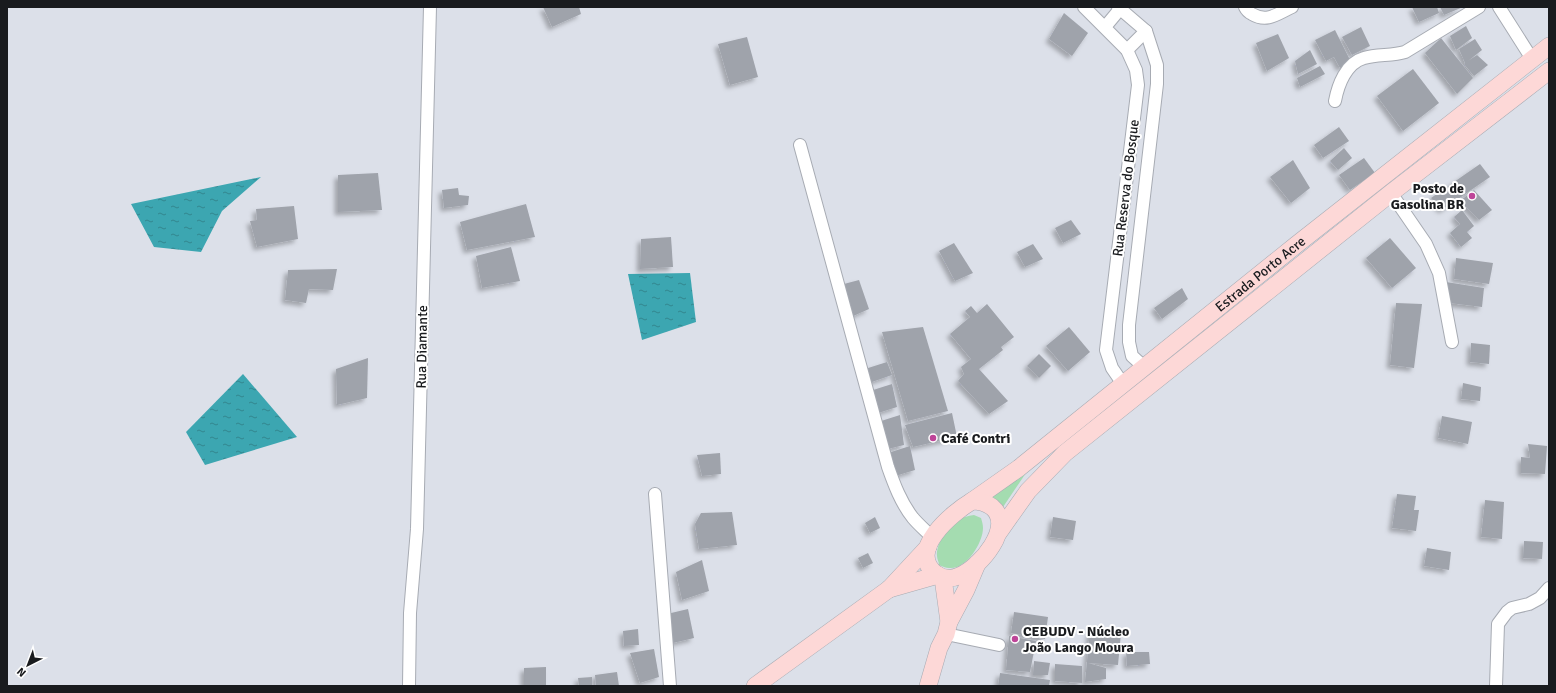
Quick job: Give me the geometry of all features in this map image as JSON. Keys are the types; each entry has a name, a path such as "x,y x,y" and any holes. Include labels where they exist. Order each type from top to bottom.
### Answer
{"main road":[{"name":"Estrada Porto Acre","path":"972,501 1019,468 1549,46"},
{"name":"Estrada Porto Acre","path":"998,532 1028,492 1065,453 1391,193 1549,72"},
{"path":"755,686 889,589 944,524 959,509 972,501 980,501 995,509 1000,517 996,539 988,552 978,563 960,576 949,578 941,576 889,589"},
{"path":"930,542 926,553 928,564 941,576 947,628"},
{"path":"928,686 939,648 947,628 978,563"}],"street":[{"name":"Rua Diamante","path":"409,686 410,613 418,529 430,7"},
{"name":"Rua Reserva do Bosque","path":"1084,7 1127,50 1136,70 1138,85 1106,350 1112,368 1123,384"},
{"path":"1245,7 1247,11 1260,18 1271,17 1292,7"},
{"path":"1336,101 1337,90 1342,78 1357,62 1364,58 1405,52 1479,7"},
{"path":"1499,7 1532,59"},
{"name":"Rua Reserva do Bosque","path":"1119,8 1146,31 1157,65 1157,84 1129,325 1129,342 1132,356 1144,367"},
{"path":"1105,27 1119,8"},
{"path":"1127,50 1146,31"},
{"path":"800,145 888,467 895,487 905,505 930,542"},
{"path":"1391,193 1426,244 1439,273 1452,342"},
{"path":"655,494 670,686"},
{"path":"1496,686 1498,624 1512,608 1529,604 1540,598 1549,588"},
{"path":"947,628 999,645"}],"green space":[{"path":"1026,473 1001,510 989,498"},
{"path":"974,515 981,518 983,528 977,548 961,565 948,568 939,565 937,557 938,546 946,532 958,520"}],"water":[{"path":"261,177 222,211 201,252 154,247 131,204"},
{"path":"690,273 696,322 642,340 628,274"},
{"path":"243,374 297,437 205,465 186,432"}],"building":[{"path":"543,7 579,7 581,14 552,27"},
{"path":"1412,7 1437,7 1439,13 1419,22"},
{"path":"1440,7 1463,7 1444,15"},
{"path":"1064,13 1088,33 1072,56 1049,39"},
{"path":"1466,26 1472,38 1456,50 1450,36"},
{"path":"1361,27 1370,46 1352,55 1342,37"},
{"path":"1335,30 1351,62 1340,68 1334,57 1326,61 1315,40"},
{"path":"1278,34 1289,58 1267,71 1256,43"},
{"path":"747,37 758,77 730,85 718,44"},
{"path":"1441,38 1473,78 1457,94 1425,53"},
{"path":"1475,39 1482,50 1468,61 1477,55 1488,65 1474,76 1464,64 1465,63 1459,49"},
{"path":"1310,50 1317,64 1298,74 1295,61"},
{"path":"1320,66 1325,74 1300,87 1297,78"},
{"path":"1413,69 1439,103 1403,131 1377,96"},
{"path":"1339,127 1349,141 1323,158 1314,145"},
{"path":"1344,148 1352,158 1338,170 1330,161"},
{"path":"1364,158 1375,173 1350,190 1339,175"},
{"path":"1293,160 1310,188 1291,203 1270,177"},
{"path":"1480,164 1490,177 1442,210 1431,198"},
{"path":"378,173 382,210 338,212 338,175"},
{"path":"458,188 459,195 469,196 468,205 444,208 442,190"},
{"path":"1474,190 1492,210 1479,220 1460,201"},
{"path":"526,204 535,237 467,250 460,222"},
{"path":"294,206 298,239 257,247 250,221 257,220 256,209"},
{"path":"1462,210 1474,226 1467,232 1472,238 1461,247 1450,233 1460,224 1454,217"},
{"path":"1071,220 1081,234 1063,243 1055,228"},
{"path":"671,237 673,267 640,269 641,239"},
{"path":"1390,238 1416,268 1392,288 1366,258"},
{"path":"954,243 973,273 955,281 939,251"},
{"path":"1033,244 1043,259 1025,267 1017,252"},
{"path":"511,247 520,281 482,288 476,256"},
{"path":"1456,258 1493,263 1489,284 1454,279"},
{"path":"337,269 333,290 309,289 306,303 285,300 288,270"},
{"path":"859,280 869,309 851,317 844,284"},
{"path":"1446,282 1484,288 1482,307 1449,303"},
{"path":"1182,288 1188,299 1162,319 1154,308"},
{"path":"1396,303 1422,304 1414,368 1390,365"},
{"path":"987,304 1014,337 1001,347 1003,350 979,369 1008,401 989,414 958,381 964,374 961,367 971,359 950,334 970,317 965,311 971,306 977,313"},
{"path":"923,327 948,411 908,421 882,332"},
{"path":"1069,327 1090,352 1068,371 1046,346"},
{"path":"1471,343 1490,345 1489,364 1470,362"},
{"path":"1039,354 1051,366 1039,378 1027,366"},
{"path":"368,358 367,398 337,405 336,369"},
{"path":"887,362 892,375 869,383 865,369"},
{"path":"1463,383 1481,387 1480,401 1461,399"},
{"path":"892,384 897,407 875,414 870,391"},
{"path":"952,413 957,437 913,447 905,425"},
{"path":"900,415 904,445 884,450 878,422"},
{"path":"1442,416 1472,422 1468,444 1438,438"},
{"path":"1528,444 1547,446 1545,474 1521,473 1521,457 1530,458"},
{"path":"910,446 915,470 892,477 888,453"},
{"path":"720,453 721,474 702,476 697,455"},
{"path":"1397,494 1416,496 1414,510 1419,510 1416,531 1392,528"},
{"path":"1485,500 1504,502 1502,539 1481,537"},
{"path":"732,512 737,545 699,549 695,524 701,513"},
{"path":"875,517 880,528 870,533 865,523"},
{"path":"1053,517 1076,521 1073,540 1050,537"},
{"path":"1524,541 1543,542 1542,559 1523,558"},
{"path":"1427,548 1451,552 1449,570 1424,566"},
{"path":"868,553 873,563 863,568 858,558"},
{"path":"702,560 709,591 682,600 676,572"},
{"path":"688,609 694,638 673,643 667,614"},
{"path":"1014,612 1048,617 1045,639 1011,633"},
{"path":"638,629 639,645 624,646 623,631"},
{"path":"1090,631 1121,633 1118,665 1088,663 1106,668 1106,679 1085,682"},
{"path":"1009,636 1036,641 1030,672 1006,670"},
{"path":"654,649 659,677 640,683 630,653"},
{"path":"1126,652 1149,652 1150,664 1127,666"},
{"path":"1034,661 1050,663 1048,675 1033,675"},
{"path":"1055,664 1082,666 1082,683 1055,681"},
{"path":"546,667 546,686 524,686 524,668"},
{"path":"617,672 619,686 596,686 595,675"},
{"path":"1000,673 1050,680 1049,686 998,686"},
{"path":"592,677 592,686 579,686 578,678"}],"place":[{"name":"Posto de Gasolina BR","path":"1472,196"},
{"name":"Café Contri","path":"933,438"},
{"name":"CEBUDV - Núcleo João Lango Moura","path":"1015,639"}]}
